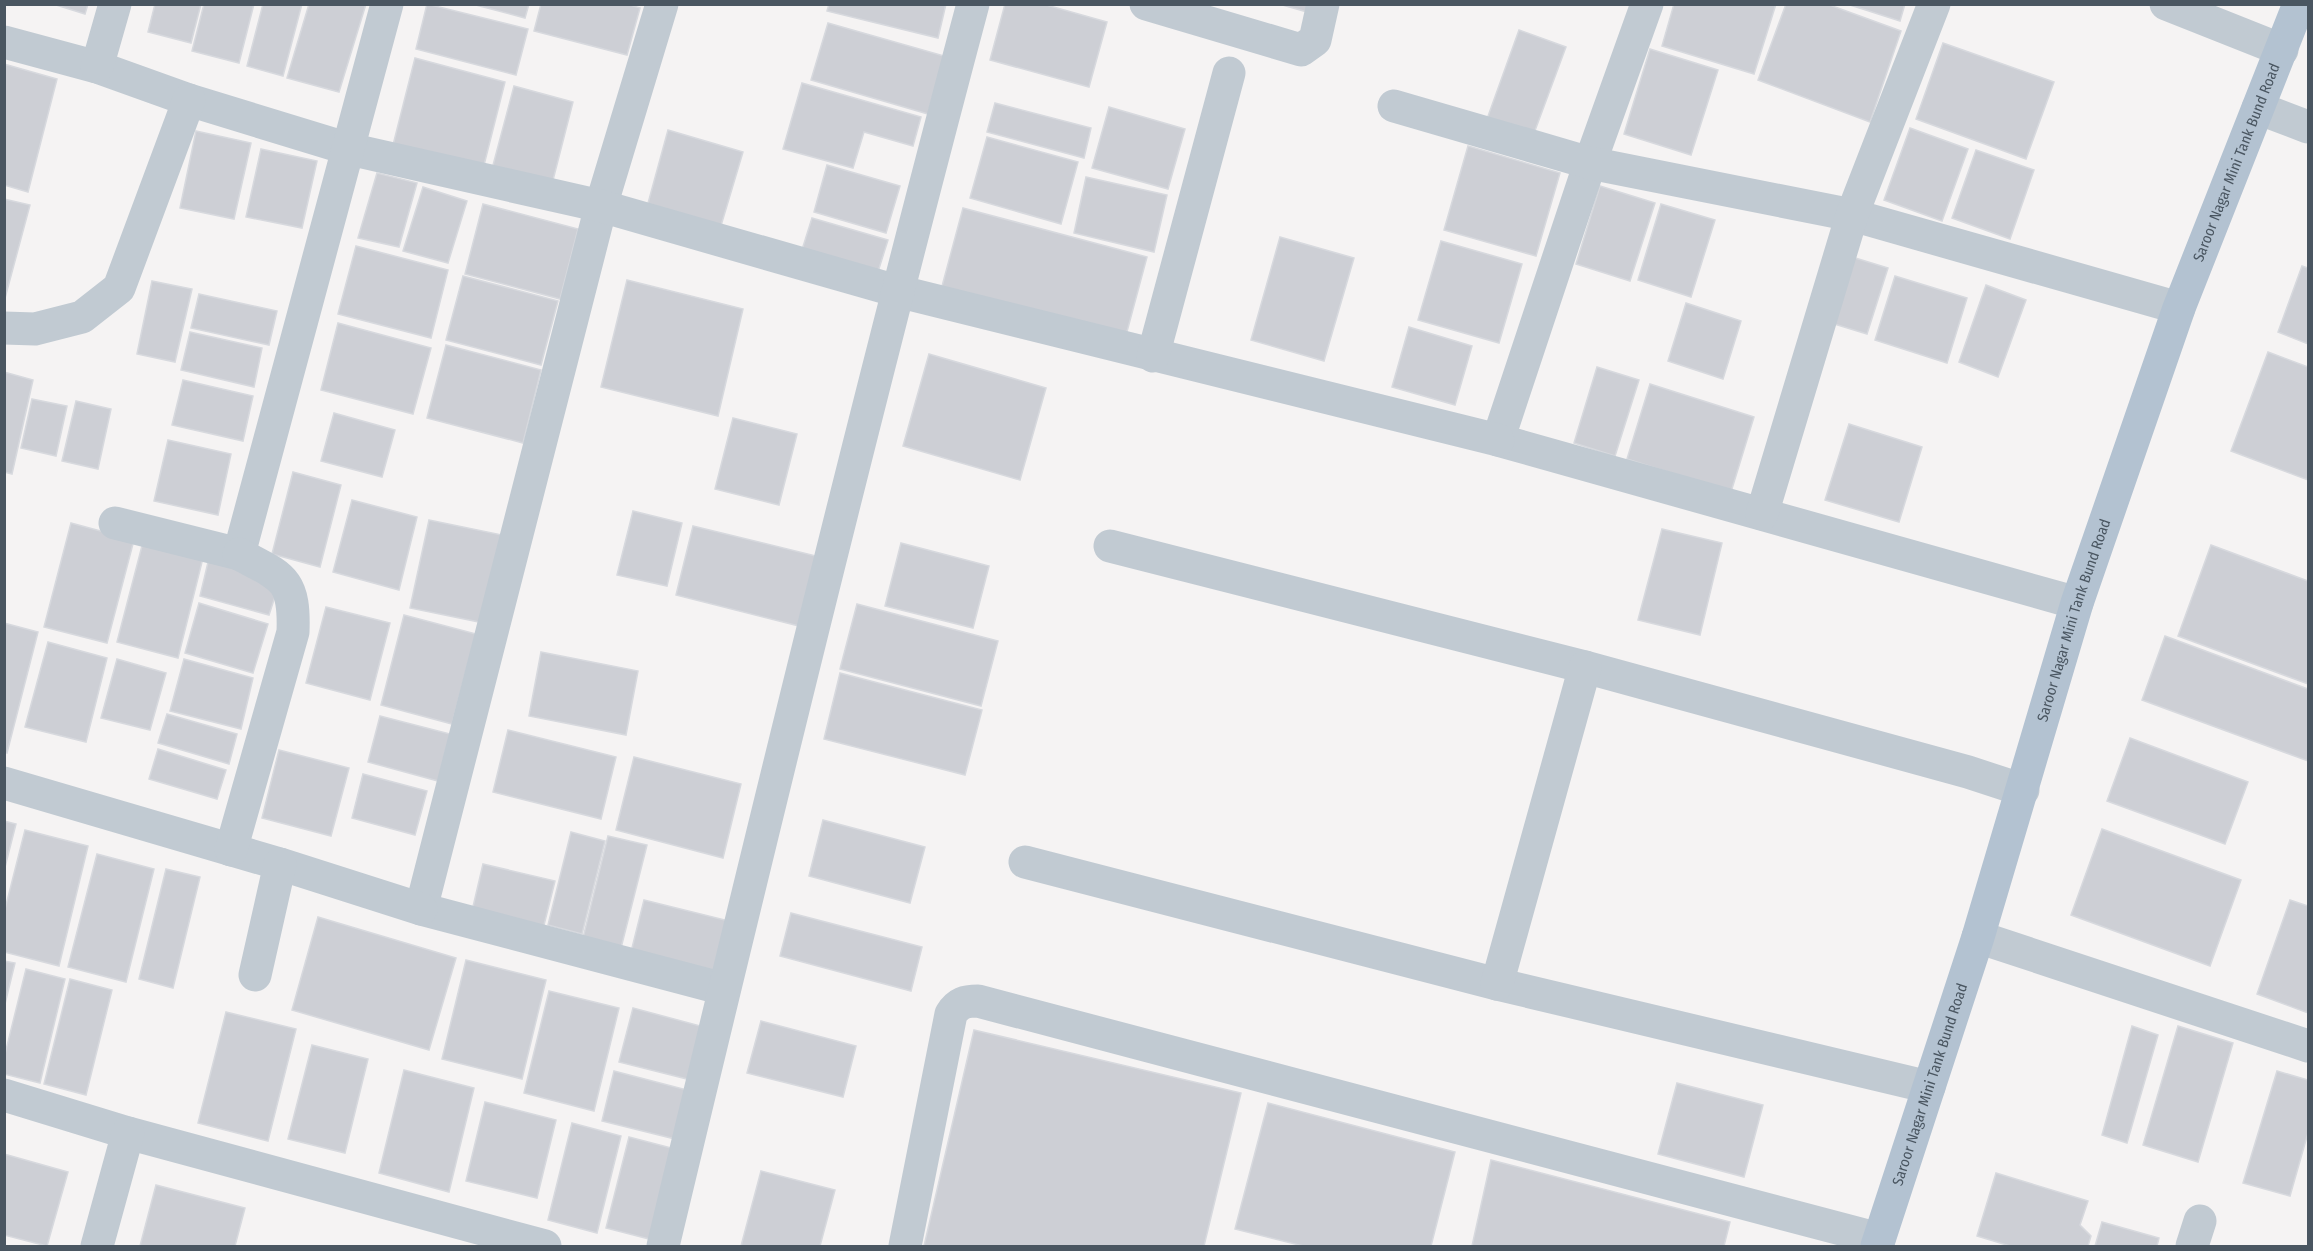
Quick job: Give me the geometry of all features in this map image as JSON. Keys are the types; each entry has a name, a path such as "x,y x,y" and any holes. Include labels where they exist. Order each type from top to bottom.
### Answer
{"main road":[{"name":"Saroor Nagar Mini Tank Bund Road","path":"1878,1243 1978,937 2077,603 2179,308 2299,4"}],"street":[{"path":"97,67 115,4"},
{"path":"239,554 387,4"},
{"path":"421,909 601,206 662,4"},
{"path":"663,1246 724,989 897,291 973,4"},
{"path":"1146,4 1301,50 1315,40 1323,4"},
{"path":"1498,440 1590,163 1647,4"},
{"path":"1762,514 1852,214 1934,4"},
{"path":"2166,4 2282,50"},
{"path":"4,42 97,67 189,100 349,149 601,206 897,291 1498,440 2077,603"},
{"path":"1153,356 1229,73"},
{"path":"4,328 35,328 82,317 119,288 189,100"},
{"path":"1394,106 1590,163 1852,214 2179,308"},
{"path":"2258,108 2308,127"},
{"path":"115,523 239,554 280,576 289,591 294,613 293,632 231,850"},
{"path":"1110,546 1585,667 1968,772 2023,790"},
{"path":"1497,984 1585,667"},
{"path":"4,783 280,864 421,909 724,989"},
{"path":"1025,862 1497,984 1929,1087"},
{"path":"255,975 280,864"},
{"path":"1978,937 2308,1047"},
{"path":"905,1246 951,1014 956,1006 978,1001 1878,1243"},
{"path":"4,1095 128,1133 545,1246"},
{"path":"97,1246 128,1133"}],"building":[{"path":"53,4 88,4 85,14"},
{"path":"155,4 201,4 191,43 148,32"},
{"path":"204,4 254,4 239,63 192,51"},
{"path":"263,4 302,4 283,76 247,66"},
{"path":"309,4 366,4 339,92 287,78"},
{"path":"427,4 528,29 516,75 416,49"},
{"path":"472,4 529,4 525,18"},
{"path":"541,4 627,4 640,8 627,55 534,31"},
{"path":"829,4 946,4 938,38 827,11"},
{"path":"1005,4 1043,4 1107,22 1089,87 990,60"},
{"path":"1279,4 1309,4 1307,12"},
{"path":"1674,4 1776,4 1754,74 1662,46"},
{"path":"1786,4 1827,4 1901,31 1870,122 1758,80"},
{"path":"1847,4 1905,4 1900,21"},
{"path":"828,23 944,56 928,114 811,80"},
{"path":"1519,30 1566,47 1533,136 1487,119"},
{"path":"1943,43 2054,82 2026,159 1916,119"},
{"path":"1650,49 1718,70 1691,155 1624,134"},
{"path":"415,58 505,82 482,173 392,149"},
{"path":"4,64 57,79 28,192 4,185"},
{"path":"802,83 921,117 913,146 864,132 853,168 783,149"},
{"path":"514,86 573,102 552,184 492,169"},
{"path":"995,103 1091,128 1084,158 987,132"},
{"path":"1109,107 1185,129 1168,189 1092,168"},
{"path":"1910,128 1968,149 1942,221 1884,200"},
{"path":"668,130 743,152 720,229 647,207"},
{"path":"196,131 251,143 234,219 180,208"},
{"path":"987,137 1078,162 1061,224 970,198"},
{"path":"1468,146 1560,173 1536,256 1444,230"},
{"path":"261,149 317,161 302,228 246,217"},
{"path":"1976,150 2034,170 2010,239 1952,218"},
{"path":"827,165 900,186 886,233 814,212"},
{"path":"377,173 417,183 399,247 358,238"},
{"path":"1086,177 1167,195 1154,252 1074,233"},
{"path":"1600,186 1655,203 1630,281 1576,264"},
{"path":"423,187 467,201 448,263 403,251"},
{"path":"4,199 30,205 4,302"},
{"path":"483,204 578,229 560,299 465,274"},
{"path":"1661,204 1715,220 1691,297 1638,280"},
{"path":"963,208 1147,257 1125,339 941,290"},
{"path":"812,218 888,240 877,275 801,253"},
{"path":"1280,237 1354,258 1324,361 1251,340"},
{"path":"1441,241 1522,264 1499,343 1418,320"},
{"path":"356,246 448,270 431,338 338,314"},
{"path":"1852,257 1888,268 1867,334 1831,323"},
{"path":"2302,266 2308,268 2308,344 2278,332"},
{"path":"463,276 558,301 541,365 446,340"},
{"path":"1895,276 1967,298 1947,363 1875,340"},
{"path":"627,280 743,309 718,416 601,387"},
{"path":"152,281 192,289 175,362 137,354"},
{"path":"1986,285 2026,300 1998,377 1959,362"},
{"path":"199,294 277,311 269,345 191,328"},
{"path":"1686,303 1741,321 1723,379 1668,361"},
{"path":"338,323 431,348 413,414 321,390"},
{"path":"1409,327 1472,346 1455,405 1392,387"},
{"path":"190,332 262,348 254,387 181,370"},
{"path":"446,345 541,370 523,443 427,418"},
{"path":"2268,352 2308,367 2308,480 2231,451"},
{"path":"929,354 1046,388 1020,480 903,446"},
{"path":"1597,367 1639,380 1615,456 1574,443"},
{"path":"4,372 33,380 12,474 4,472"},
{"path":"183,380 253,396 243,441 172,425"},
{"path":"1650,384 1754,417 1731,492 1627,459"},
{"path":"32,399 67,406 56,456 21,448"},
{"path":"76,401 111,409 98,469 62,461"},
{"path":"334,413 395,430 382,477 321,461"},
{"path":"733,418 797,434 779,505 715,489"},
{"path":"1849,424 1922,447 1899,522 1825,500"},
{"path":"168,440 231,454 218,515 154,501"},
{"path":"293,472 341,485 320,567 272,554"},
{"path":"352,500 417,517 399,590 333,572"},
{"path":"633,511 682,523 667,586 617,575"},
{"path":"429,520 502,535 484,623 410,608"},
{"path":"71,523 134,540 107,643 44,627"},
{"path":"693,526 820,557 803,627 676,595"},
{"path":"1662,529 1722,543 1700,635 1638,620"},
{"path":"143,542 203,558 178,658 117,642"},
{"path":"901,543 989,566 973,628 885,606"},
{"path":"2211,545 2308,581 2308,684 2178,636"},
{"path":"209,558 281,578 269,615 200,596"},
{"path":"199,603 268,624 253,673 185,653"},
{"path":"857,604 998,641 981,706 840,669"},
{"path":"326,607 390,623 370,700 306,683"},
{"path":"404,615 476,634 452,724 381,705"},
{"path":"4,623 38,632 7,753 4,752"},
{"path":"2165,636 2308,689 2308,761 2142,700"},
{"path":"48,642 107,658 86,742 25,727"},
{"path":"541,652 638,671 626,735 529,716"},
{"path":"117,659 166,673 150,730 101,718"},
{"path":"184,659 253,678 241,729 170,711"},
{"path":"840,673 982,710 965,775 824,739"},
{"path":"167,714 237,734 229,764 158,743"},
{"path":"380,716 450,734 438,781 368,762"},
{"path":"508,730 616,757 601,819 493,792"},
{"path":"2130,738 2248,782 2225,844 2107,801"},
{"path":"158,749 226,770 217,799 149,779"},
{"path":"279,750 349,768 331,836 262,818"},
{"path":"634,757 741,784 723,858 616,830"},
{"path":"363,774 427,791 415,835 352,818"},
{"path":"823,820 925,847 910,903 809,876"},
{"path":"4,821 16,824 4,871"},
{"path":"2102,829 2241,880 2210,966 2071,915"},
{"path":"25,830 88,846 59,966 4,952 4,913"},
{"path":"571,832 605,841 582,934 548,925"},
{"path":"608,836 647,845 621,948 583,938"},
{"path":"97,854 154,869 126,982 68,967"},
{"path":"483,864 555,881 543,929 472,911"},
{"path":"166,869 200,877 173,988 139,979"},
{"path":"644,900 729,921 717,973 631,952"},
{"path":"2290,900 2308,906 2308,1013 2257,994"},
{"path":"791,913 922,947 911,991 780,956"},
{"path":"318,917 456,958 429,1050 292,1010"},
{"path":"466,960 546,980 522,1079 442,1059"},
{"path":"4,961 15,963 4,1008"},
{"path":"26,969 65,979 40,1083 4,1074 4,1058"},
{"path":"70,979 112,990 86,1095 44,1084"},
{"path":"549,991 619,1008 594,1111 524,1093"},
{"path":"633,1008 704,1027 691,1080 619,1062"},
{"path":"226,1012 296,1029 268,1141 198,1123"},
{"path":"761,1021 856,1046 843,1097 747,1073"},
{"path":"2132,1026 2158,1035 2127,1143 2102,1135"},
{"path":"2178,1026 2233,1043 2198,1162 2143,1145"},
{"path":"974,1030 1241,1093 1204,1246 924,1246"},
{"path":"312,1045 368,1059 345,1153 288,1139"},
{"path":"404,1070 474,1088 449,1192 379,1173"},
{"path":"614,1071 687,1090 675,1139 602,1121"},
{"path":"2277,1071 2308,1080 2308,1133 2290,1196 2243,1183"},
{"path":"1677,1083 1763,1105 1744,1177 1658,1154"},
{"path":"485,1102 556,1120 537,1198 466,1181"},
{"path":"1268,1103 1455,1152 1431,1246 1303,1246 1235,1229"},
{"path":"572,1123 621,1136 597,1233 548,1220"},
{"path":"629,1137 679,1150 657,1241 606,1228"},
{"path":"4,1154 68,1172 47,1246 4,1235"},
{"path":"1491,1160 1730,1222 1724,1246 1472,1246"},
{"path":"761,1171 835,1190 820,1246 741,1246"},
{"path":"1996,1173 2088,1201 2080,1225 2091,1236 2088,1246 2010,1246 1977,1236"},
{"path":"156,1185 245,1208 235,1246 140,1246"},
{"path":"2102,1222 2159,1238 2157,1246 2095,1246"}]}
